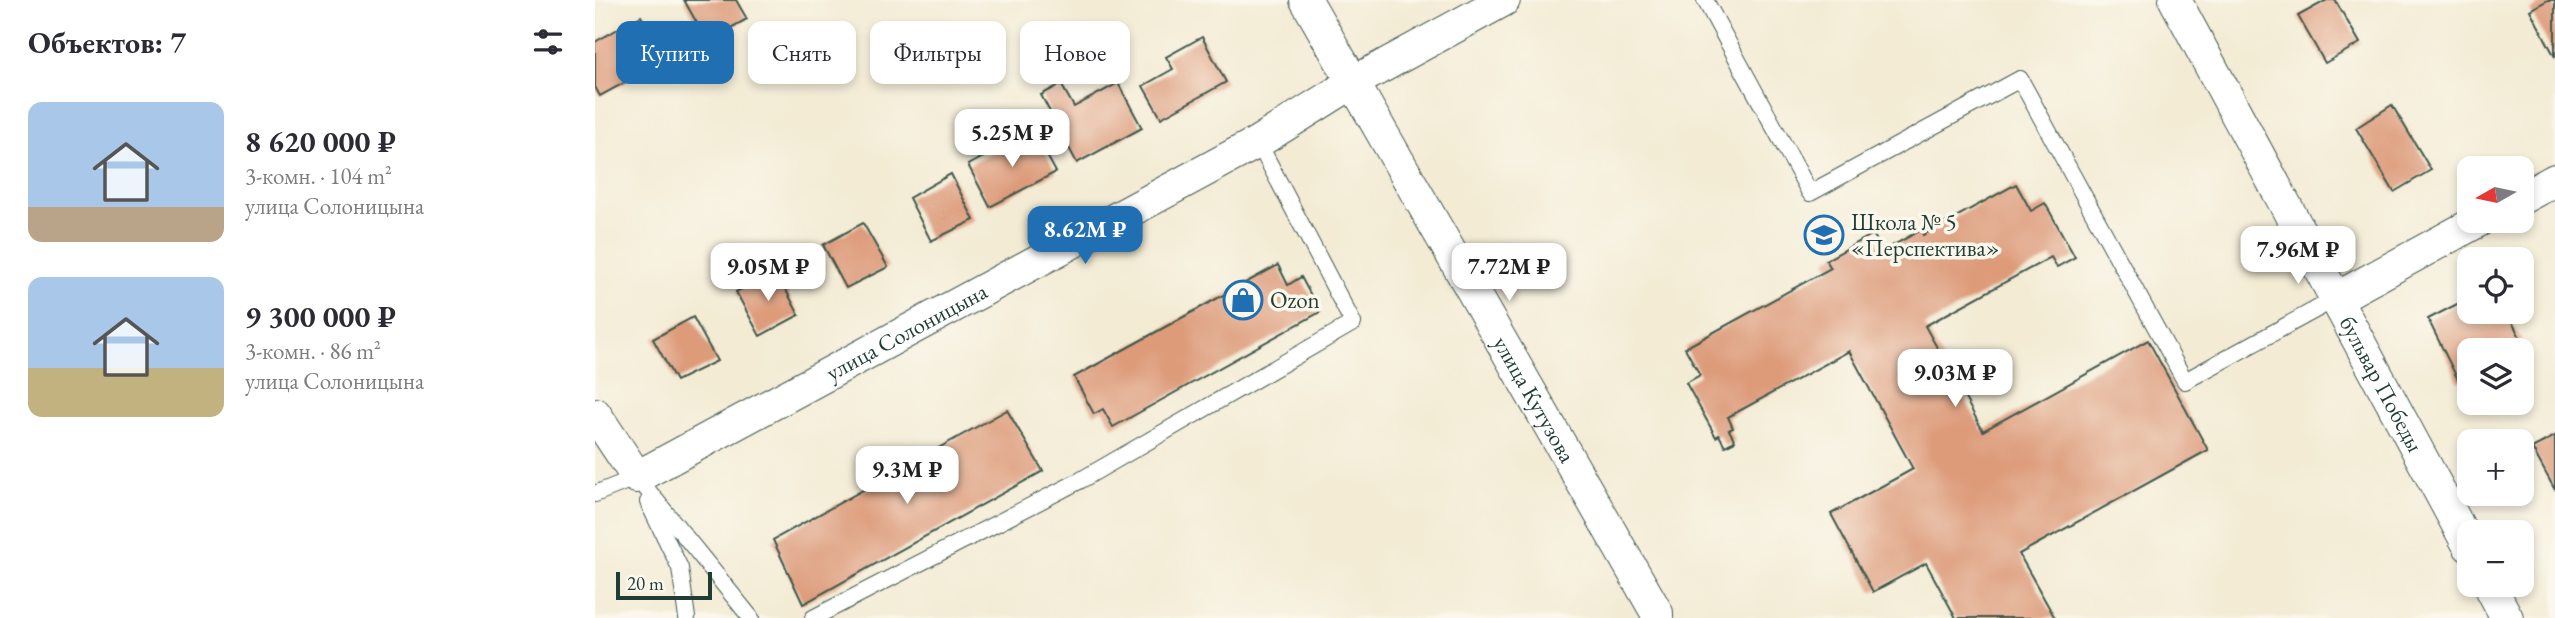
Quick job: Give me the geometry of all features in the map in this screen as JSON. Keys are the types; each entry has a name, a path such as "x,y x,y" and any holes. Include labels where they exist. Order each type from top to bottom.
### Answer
{"street":[{"name":"улица Кутузова","path":"1306,0 1657,613 1657,618"},
{"name":"улица Солоницына","path":"637,477 1258,142 1352,83 1504,0"},
{"name":"бульвар Победы","path":"2175,0 2457,524"},
{"path":"2534,191 2555,180"},
{"path":"2335,299 2457,233"},
{"path":"595,414 637,477"},
{"path":"2496,597 2507,618"}],"lane":[{"path":"1705,0 1810,193 2020,79 2185,381 2335,299"},
{"path":"813,618 1091,474 1353,323 1258,142"},
{"path":"595,494 637,477"},
{"path":"637,477 680,568 687,618"},
{"path":"637,477 751,618"}],"building":[{"path":"684,0 736,0 747,19 734,26 734,21 696,21"},
{"path":"2327,0 2335,0 2360,43 2325,63 2298,16"},
{"path":"2548,0 2555,0 2555,57 2530,10"},
{"path":"616,30 616,84 622,84 600,96 595,87 595,42"},
{"path":"1202,37 1226,82 1161,118 1143,86 1173,69 1166,57"},
{"path":"1061,84 1074,107 1119,84 1142,128 1077,163 1041,95"},
{"path":"2392,105 2431,170 2394,192 2356,128"},
{"path":"1033,130 1056,172 990,207 968,165"},
{"path":"951,174 974,220 931,241 909,198"},
{"path":"2016,184 2031,211 2045,203 2075,257 2057,267 2051,257 1925,326 1983,431 2148,340 2208,450 2019,554 2055,618 1956,618 1926,563 1873,592 1831,514 1913,469 1849,351 1728,417 1733,428 1729,430 1735,441 1725,446 1719,435 1716,437 1686,383 1700,375 1685,348 1831,268 1826,260 1873,234 1883,251 1921,230 1923,235"},
{"path":"863,223 888,267 846,288 823,245"},
{"path":"1278,265 1288,285 1301,277 1320,312 1113,427 1103,409 1094,414 1074,377"},
{"path":"776,271 799,315 760,336 736,292"},
{"path":"2457,304 2457,324 2513,324 2520,338 2457,338 2457,378 2428,319"},
{"path":"693,317 717,361 676,381 653,339"},
{"path":"1007,410 1043,471 803,604 773,540"},
{"path":"2555,436 2555,490 2534,452 2534,447"}],"place":[{"name":"Школа № 5 «Перспектива»","path":"1824,235"},
{"name":"Ozon","path":"1243,300"}]}
